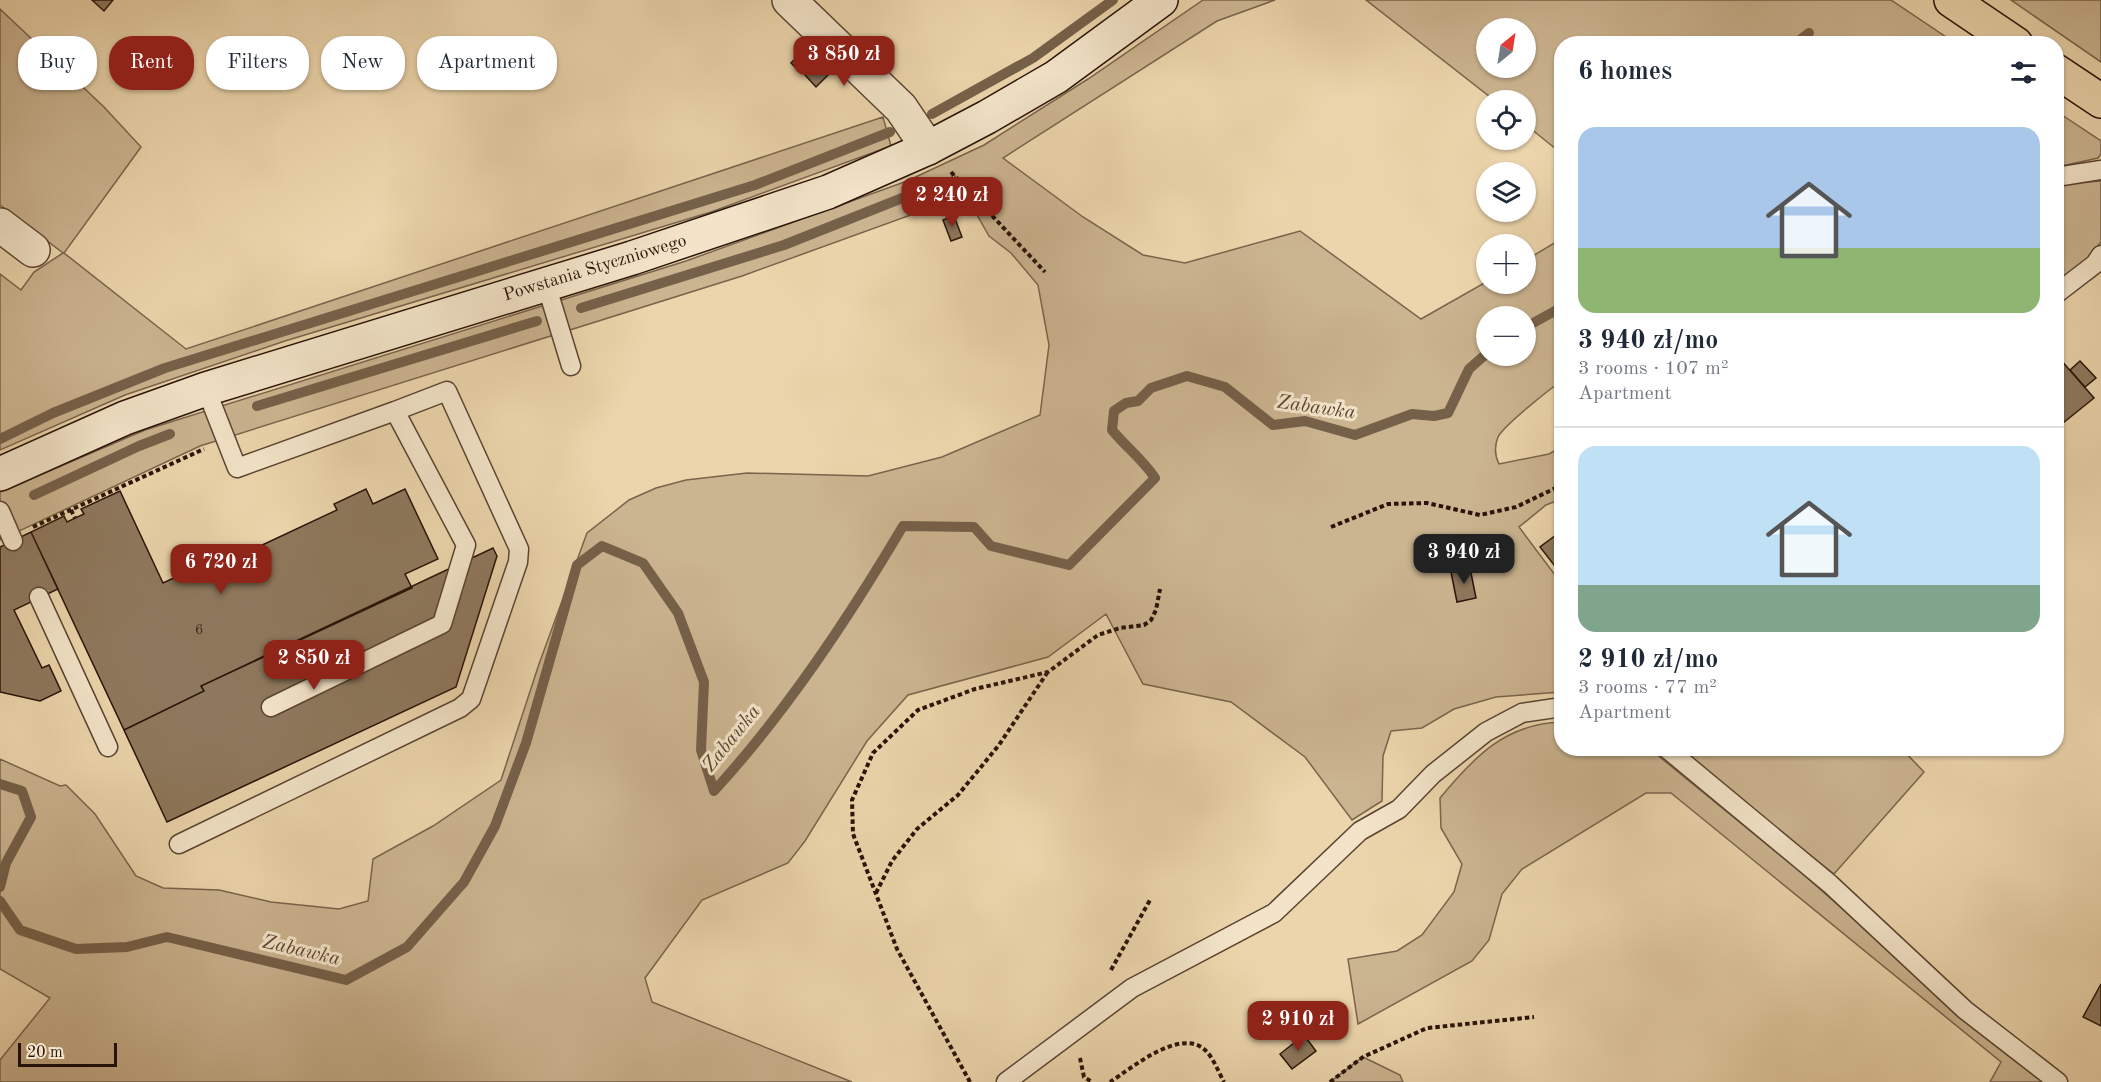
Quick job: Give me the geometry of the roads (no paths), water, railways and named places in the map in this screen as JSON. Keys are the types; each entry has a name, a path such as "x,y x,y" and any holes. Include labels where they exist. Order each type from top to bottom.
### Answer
{"main road":[{"path":"789,0 901,108 928,148"},
{"name":"Powstania Styczniowego","path":"0,474 125,418 206,389 546,284 828,192 928,148 1056,77 1161,0"},
{"path":"1952,0 2004,36"},
{"path":"2064,76 2101,101"},
{"path":"0,225 33,250"}],"lane":[{"path":"2064,176 2101,170"},
{"path":"2064,288 2095,264 2101,255"},
{"path":"546,284 571,366"},
{"path":"179,843 460,708 471,699 514,573 519,549 447,391 237,468 206,389"},
{"path":"271,707 442,624 466,545 395,411"},
{"path":"0,511 13,539"},
{"path":"39,597 108,747"},
{"path":"1006,1082 1132,988 1274,913 1360,831 1399,809 1432,774 1486,732 1522,713 1554,709"},
{"path":"1676,756 1830,884 1965,1010 2058,1082"}],"waterway":[{"path":"932,114 1033,58 1113,0"},
{"name":"Zabawka","path":"1805,36 1809,33"},
{"path":"0,439 53,413 165,368 755,185 890,132"},
{"path":"581,308 784,245 940,183"},
{"name":"Zabawka","path":"1536,321 1554,311"},
{"path":"257,406 537,321"},
{"name":"Zabawka","path":"0,901 20,930 76,949 127,947 167,937 346,980 407,947 464,882 495,826 526,743 577,565 602,546 643,563 678,613 704,682 701,750 714,791 791,697 861,595 903,526 974,527 991,546 1069,565 1155,478 1112,430 1114,411 1126,403 1138,401 1151,388 1187,376 1225,387 1273,425 1305,421 1355,435 1412,414 1434,416 1448,413 1469,369 1476,363"},
{"path":"34,495 170,434"},
{"name":"Zabawka","path":"0,784 22,791 31,817 6,863 0,887"}]}
